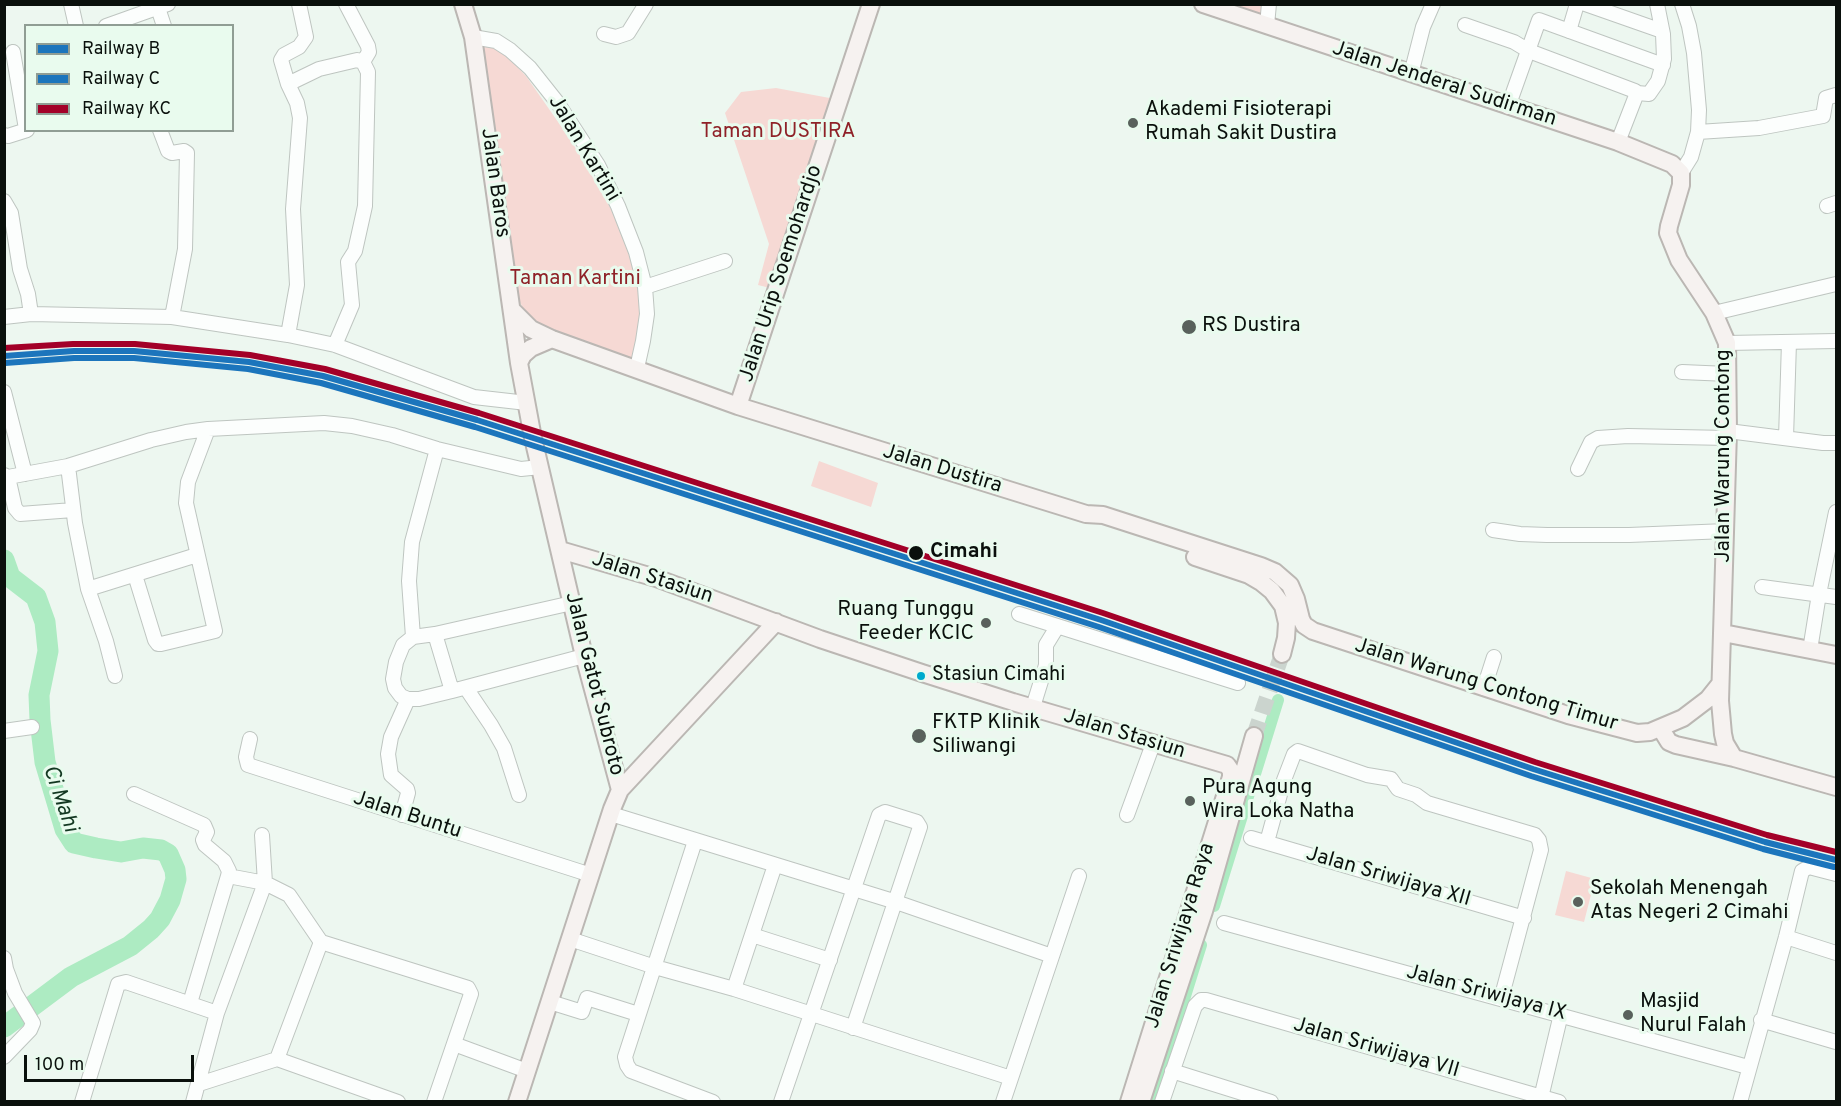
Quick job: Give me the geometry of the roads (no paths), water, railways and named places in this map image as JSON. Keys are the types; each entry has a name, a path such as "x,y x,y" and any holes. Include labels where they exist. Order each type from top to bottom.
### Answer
{"main road":[{"name":"Jalan Baros","path":"463,4 473,37 519,363"},
{"name":"Jalan Urip Soemohardjo","path":"738,406 871,4"},
{"name":"Jalan Jenderal Sudirman","path":"1203,4 1618,142 1672,164 1681,172"},
{"name":"Jalan Warung Contong","path":"1681,172 1682,178 1668,233 1677,255 1714,313 1727,343 1728,434 1720,684 1721,725 1725,743 1734,758"},
{"name":"Jalan Dustira","path":"513,311 531,329 552,339 738,406 1086,514 1103,515 1261,566 1275,572 1290,585 1304,625"},
{"path":"519,363 526,351 536,344 552,339"},
{"name":"Jalan Gatot Subroto","path":"517,1101 620,790 609,756 584,656 540,467 519,363"},
{"path":"1086,514 1099,524 1248,575 1261,582 1272,591 1283,606 1287,623 1282,654"},
{"name":"Jalan Stasiun","path":"560,550 656,578 820,639 1033,707 1227,765 1231,771"},
{"path":"620,790 777,622"},
{"name":"Jalan Warung Contong Timur","path":"1304,625 1313,631 1568,716 1637,733 1661,729"},
{"path":"1723,633 1836,656"},
{"path":"1720,684 1695,710 1661,729 1669,742 1836,787"},
{"path":"1142,1101 1204,911 1254,736"},
{"path":"609,756 623,770 641,769"},
{"name":"Jalan Sriwijaya Raya","path":"1128,1101 1231,771"}],"street":[{"path":"71,4 76,24"},
{"path":"288,335 297,285 293,209 300,118 281,58 299,47 306,37 299,4"},
{"path":"346,4 368,46 369,52 363,62"},
{"path":"604,34 616,37 628,33 646,4"},
{"path":"1267,25 1269,4"},
{"path":"1411,74 1423,27 1433,4"},
{"path":"1569,31 1577,4"},
{"path":"1584,4 1662,31"},
{"path":"1464,25 1514,42 1529,51 1637,93 1652,92 1663,64 1664,50 1657,4"},
{"path":"1681,172 1691,158 1698,132 1699,110 1694,53 1682,4"},
{"path":"112,24 163,6 164,24"},
{"path":"1508,107 1539,20 1663,64"},
{"name":"Jalan Kartini","path":"473,37 496,41 530,68 557,102 598,165 618,206 636,252 645,287 647,314 637,368"},
{"path":"14,52 24,117"},
{"path":"288,84 319,69 357,60 363,62 368,72 365,206 356,251 348,264 352,305 335,345"},
{"path":"1618,142 1637,93"},
{"path":"1698,132 1759,128 1823,116 1826,99 1836,95"},
{"path":"4,135 8,136 24,131"},
{"path":"161,132 168,151 187,153 185,249 172,317"},
{"path":"4,201 10,213 31,314"},
{"path":"645,287 725,261"},
{"path":"1714,313 1836,284"},
{"path":"4,317 31,314 172,317 288,335 335,345 474,396 527,403"},
{"path":"1727,343 1836,341"},
{"path":"1786,438 1789,342"},
{"path":"1682,372 1728,374"},
{"path":"4,392 25,474"},
{"path":"73,510 20,514 15,508 6,476 68,466 159,438 208,429 324,423 392,435 437,449 521,469 540,467"},
{"path":"135,575 158,644 215,631 186,503 186,493 197,456 208,429"},
{"path":"1578,469 1591,442 1598,438 1728,434 1836,442"},
{"path":"413,637 409,581 412,542 437,449"},
{"path":"68,466 73,510 88,590 106,641 115,676"},
{"path":"1810,650 1819,594 1835,529 1836,512"},
{"path":"1492,530 1547,535 1629,535 1656,532 1726,531"},
{"path":"88,590 197,555"},
{"path":"1762,587 1836,597"},
{"path":"572,603 413,637 403,645 399,653 393,679 395,688 401,696 408,699 466,688 584,656"},
{"path":"1019,614 1238,683"},
{"path":"1033,707 1046,665 1046,645 1057,627"},
{"path":"435,633 452,691"},
{"path":"1484,688 1494,657"},
{"path":"466,688 504,748 519,795"},
{"path":"402,815 408,793 407,789 391,774 388,754 392,737 408,699"},
{"path":"4,731 32,727"},
{"name":"Jalan Buntu","path":"250,739 246,757 248,765 591,875"},
{"path":"1127,815 1154,744"},
{"path":"1267,842 1284,780 1294,753 1298,751 1367,775 1391,779 1398,789 1416,795 1424,802 1534,835 1541,846 1501,999"},
{"path":"134,794 204,825 207,832 203,840 224,861 229,871 190,1003"},
{"path":"781,1101 879,815 885,812 917,822 920,827 893,901 853,1028"},
{"path":"611,814 853,888 1052,956"},
{"path":"193,1101 217,1013 265,883 262,835"},
{"name":"Jalan Sriwijaya XII","path":"1251,838 1524,918"},
{"path":"695,841 625,1056 627,1065 632,1071 713,1101"},
{"path":"734,989 775,865"},
{"path":"1740,1101 1786,938 1802,872 1809,867 1836,874"},
{"path":"228,876 265,883 289,895 321,942 468,988 471,994 434,1101"},
{"path":"1003,1101 1079,876"},
{"name":"Jalan Sriwijaya IX","path":"1224,923 1748,1067"},
{"path":"752,935 830,960"},
{"path":"1786,938 1836,953"},
{"path":"570,939 1011,1078"},
{"path":"277,1059 321,942"},
{"path":"4,958 12,985 33,1026 4,1058"},
{"path":"82,1101 118,984 126,982 217,1013"},
{"path":"550,1002 582,1012 587,998 638,1014"},
{"name":"Jalan Sriwijaya VII","path":"1172,1071 1195,1006 1201,1000 1206,1000 1540,1099 1559,1101"},
{"path":"1540,1099 1561,1014"},
{"path":"1761,1020 1836,1042"},
{"path":"454,1044 527,1071"},
{"path":"199,1084 277,1059 398,1101"},
{"path":"1162,1101 1172,1071 1271,1101"}],"waterway":[{"name":"Ci Mahi","path":"4,560 10,577 36,597 45,622 48,651 39,695 40,720 45,762 65,829 74,843 96,848 121,852 143,848 161,850 168,854 176,879 170,900 160,919 151,929 130,946 71,977 4,1027"},
{"path":"1214,906 1278,700"},
{"path":"1152,1102 1201,945"}],"tunnel":[{"path":"1254,736 1282,654"}],"rail line":[{"name":"KC","path":"4,348 73,344 135,344 250,355 325,369 479,413 1103,613 1535,762 1767,835 1836,852"},
{"name":"B","path":"4,356 74,351 134,351 249,362 323,376 477,420 1101,620 1533,769 1765,842 1836,860"},
{"name":"C","path":"5,363 74,358 134,358 248,369 321,383 475,427 1099,627 1531,776 1763,849 1834,867"}],"place":[{"name":"Akademi Fisioterapi Rumah Sakit Dustira","path":"1133,123"},
{"name":"RS Dustira","path":"1189,327"},
{"name":"Cimahi","path":"916,553"},
{"name":"Ruang Tunggu Feeder KCIC","path":"986,623"},
{"name":"Stasiun Cimahi","path":"921,676"},
{"name":"FKTP Klinik Siliwangi","path":"919,736"},
{"name":"Pura Agung Wira Loka Natha","path":"1190,801"},
{"name":"Sekolah Menengah Atas Negeri 2 Cimahi","path":"1578,902"},
{"name":"Masjid Nurul Falah","path":"1628,1015"}],"park label":[{"name":"Taman DUSTIRA","path":"778,133"},
{"name":"Taman Kartini","path":"575,280"}]}
